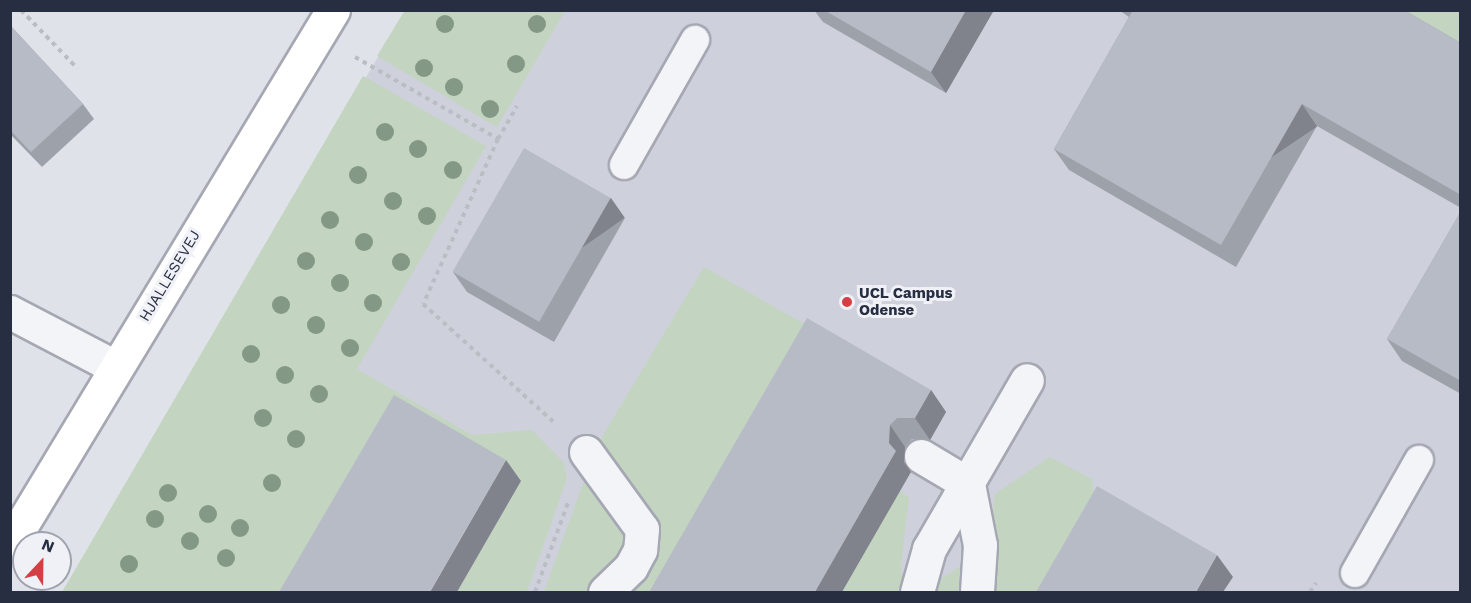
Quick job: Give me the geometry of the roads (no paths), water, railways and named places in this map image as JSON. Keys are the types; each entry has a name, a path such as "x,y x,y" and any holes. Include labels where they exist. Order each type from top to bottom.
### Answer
{"main road":[{"name":"HJALLESEVEJ","path":"10,544 325,23"}],"street":[{"path":"10,312 115,367"},
{"path":"917,592 929,549 1027,380"},
{"path":"586,452 642,529 640,549 631,567 605,592"},
{"path":"921,456 968,484 980,545 977,592"}],"lane":[{"path":"624,165 695,40"},
{"path":"1355,573 1419,460"}],"place":[{"name":"UCL Campus Odense","path":"847,302"}]}
